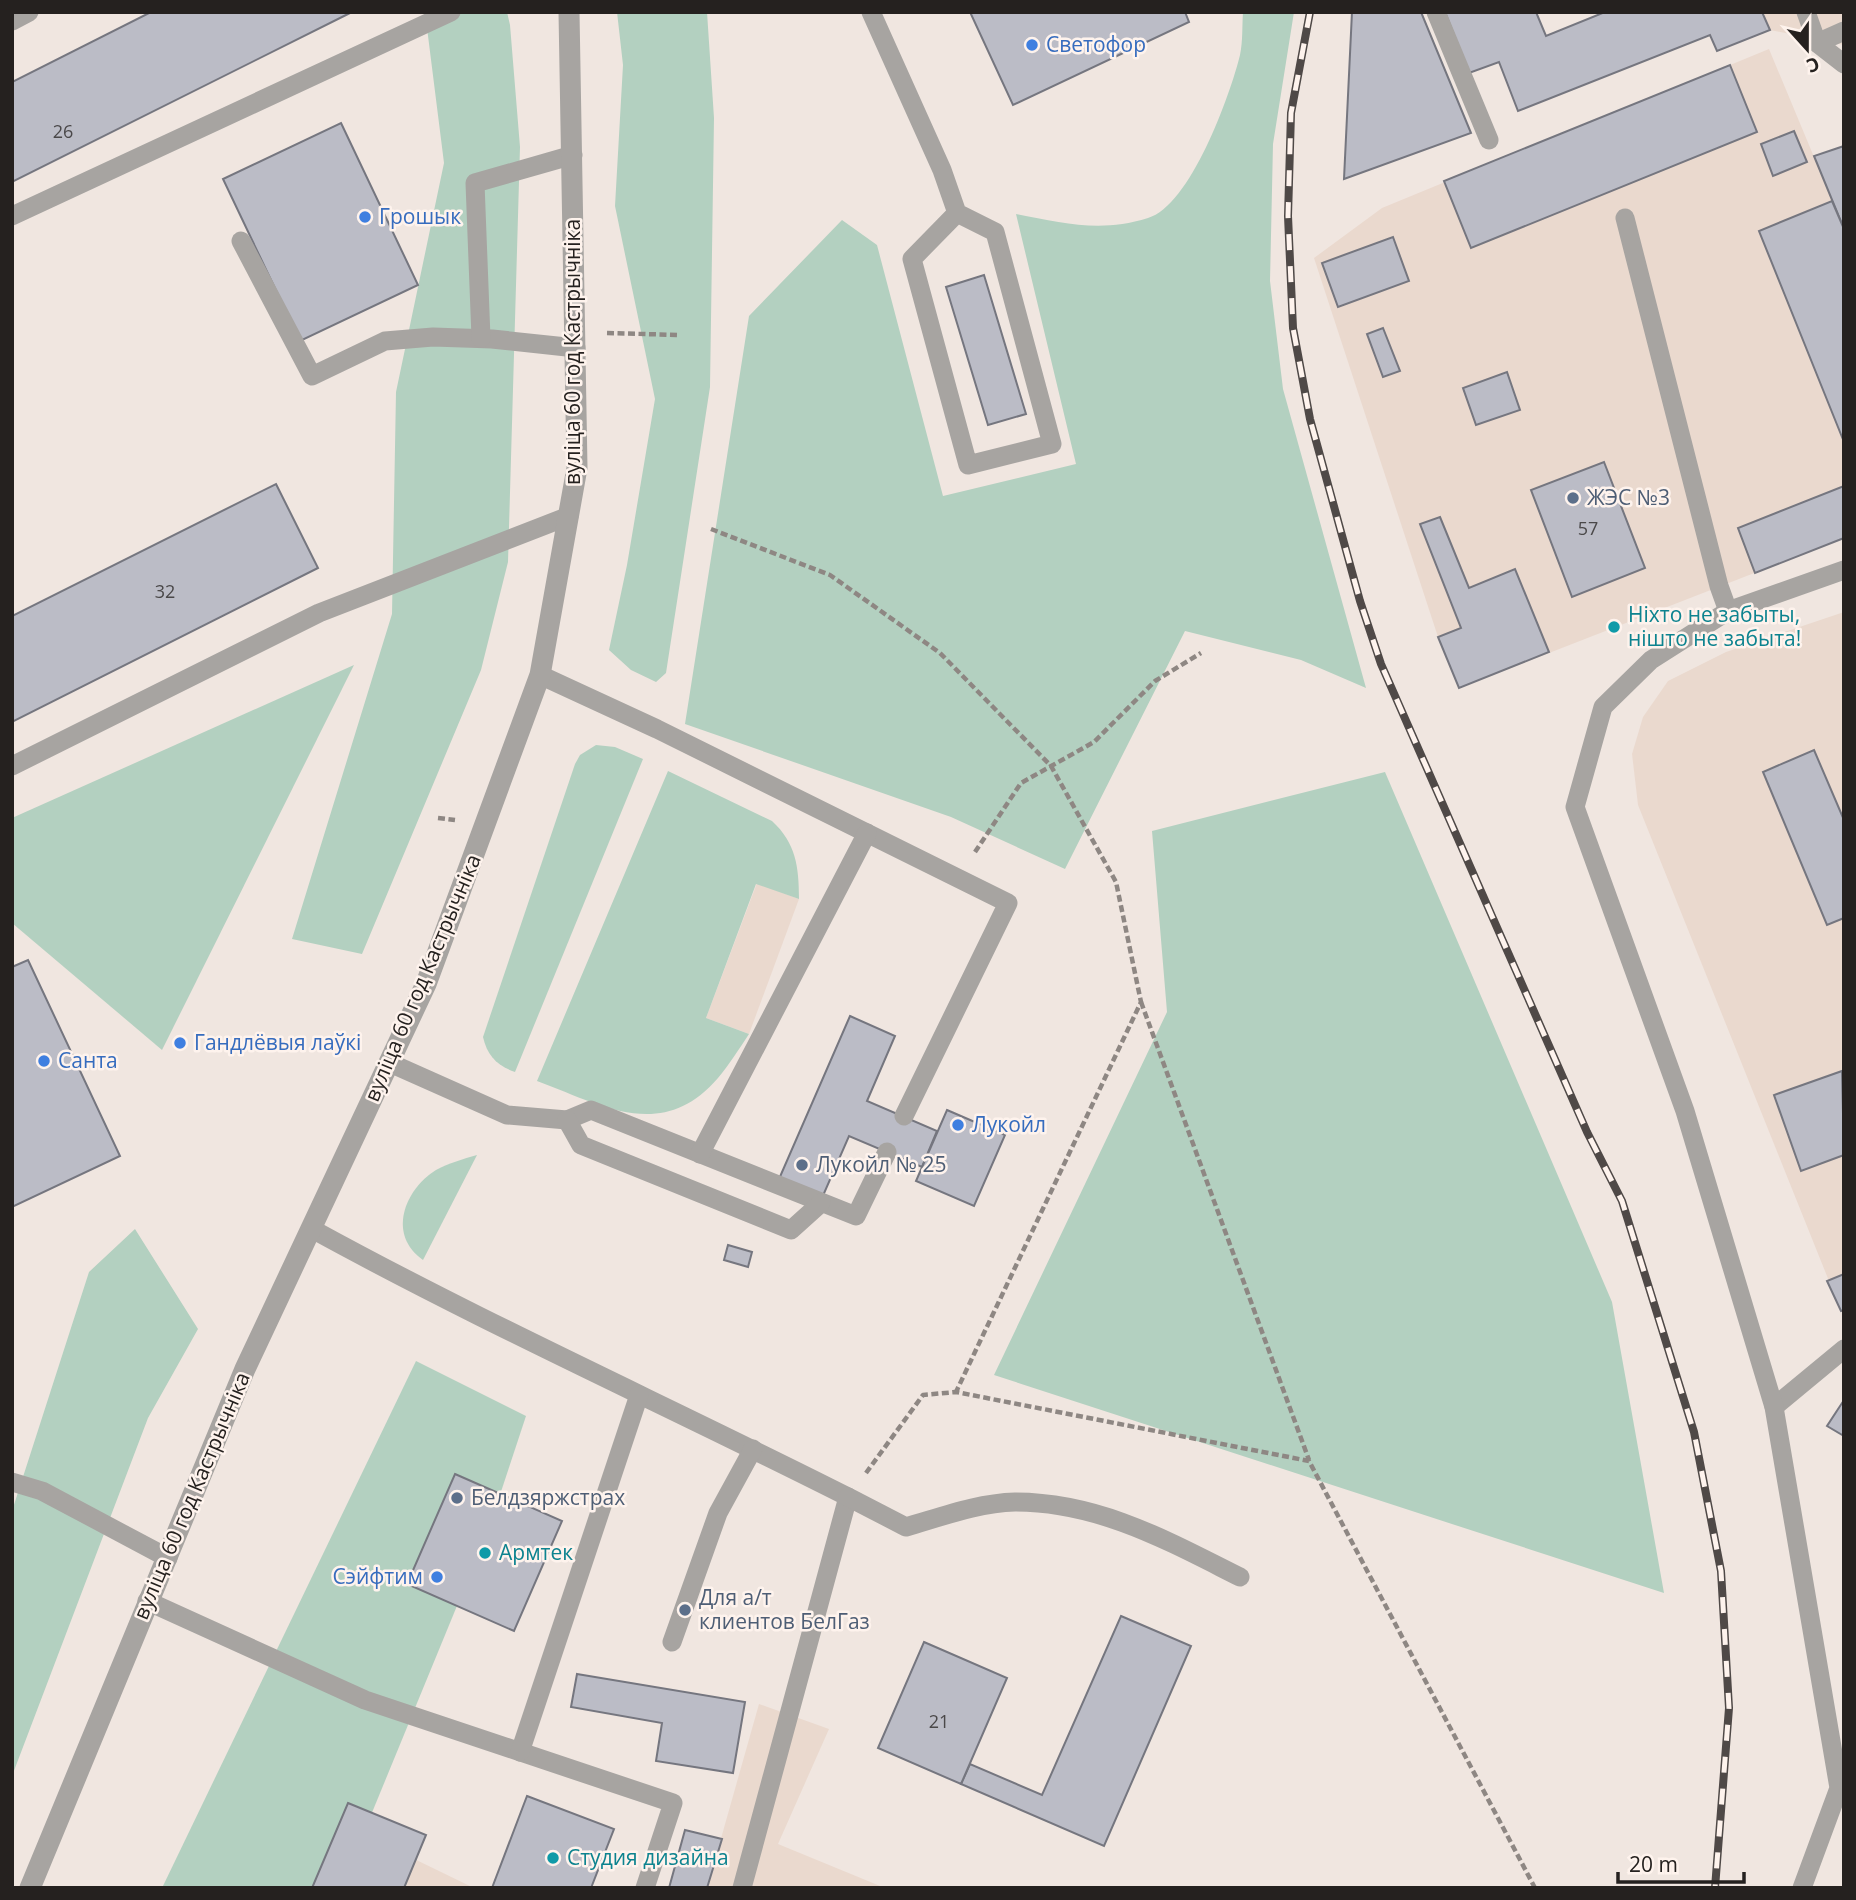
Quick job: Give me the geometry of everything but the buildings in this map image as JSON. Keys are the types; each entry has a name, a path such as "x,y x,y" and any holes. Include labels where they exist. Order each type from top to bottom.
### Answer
{"street":[{"name":"вуліца 60 год Кастрычніка","path":"30,1888 245,1369 426,984 540,675 577,468 569,12"}],"lane":[{"path":"12,21 29,12"},
{"path":"12,216 451,12"},
{"path":"871,12 942,170 957,213 995,232 1052,444 968,465 912,259 957,213"},
{"path":"1436,12 1489,139"},
{"path":"1806,12 1817,43 1844,64"},
{"path":"1817,43 1844,31"},
{"path":"481,338 475,183 573,155"},
{"path":"1625,218 1728,611"},
{"path":"241,241 312,376 385,341 481,338 576,340"},
{"path":"12,766 319,613 569,516"},
{"path":"1802,1888 1839,1788 1774,1407 1685,1111 1575,807 1603,706 1651,660 1728,611 1844,570"},
{"path":"540,675 657,729 1008,903 904,1116"},
{"path":"700,1154 867,833"},
{"path":"390,1063 507,1115 567,1120 591,1110 856,1216 887,1152"},
{"path":"567,1120 581,1145 790,1230 821,1203"},
{"path":"312,1229 418,1287 516,1332 906,1527 969,1509 1013,1502 1061,1506 1130,1523 1240,1577"},
{"path":"1774,1407 1844,1349"},
{"path":"520,1752 639,1395"},
{"path":"672,1642 718,1513 753,1449"},
{"path":"12,1482 42,1491 167,1558"},
{"path":"742,1888 848,1497"},
{"path":"147,1601 365,1700 673,1803 645,1888"}],"path":[{"path":"576,340 679,335"},
{"path":"958,878 1021,783 1094,742 1155,681 1201,653"},
{"path":"1141,1002 1309,1461"}],"shaded area":[{"path":"1739,12 1844,12 1844,45 1770,30"},
{"path":"1769,49 1844,229 1844,538 1459,688 1438,637 1314,258 1382,208"},
{"path":"1844,612 1844,1310 1841,1311 1638,805 1632,754 1643,717 1668,681 1726,652"},
{"path":"757,883 799,899 749,1034 706,1018"},
{"path":"759,1704 829,1729 778,1844 885,1888 707,1888"},
{"path":"371,1838 474,1888 348,1888"}],"green space":[{"path":"425,12 507,12 510,25 520,147 508,562 481,670 362,954 292,939 392,614 396,392 444,163"},
{"path":"617,12 707,12 714,118 710,387 666,673 656,682 631,670 609,650 627,565 655,399 615,206 623,65"},
{"path":"1243,12 1294,12 1273,144 1270,281 1283,389 1366,688 1301,660 1185,631 1065,869 951,817 685,724 749,316 842,220 877,245 943,496 1076,464 1016,214 1098,226 1131,223 1164,209 1193,172 1218,121 1240,55"},
{"path":"354,665 162,1050 12,923 12,818"},
{"path":"596,745 615,747 643,759 515,1072 494,1059 483,1037 575,764 580,755"},
{"path":"668,771 772,821 791,847 798,876 799,899 756,884 706,1018 749,1034 722,1073 697,1098 675,1109 653,1114 631,1113 608,1108 537,1081"},
{"path":"1385,772 1612,1302 1664,1593 994,1375 1167,1012 1152,831"},
{"path":"477,1155 423,1260 412,1250 405,1238 404,1213 408,1201 415,1189 436,1170"},
{"path":"135,1229 198,1329 148,1418 12,1776 12,1511 89,1272"},
{"path":"416,1361 526,1416 489,1528 341,1888 162,1888"}],"railway":[{"path":"1310,12 1291,113 1288,216 1293,328 1310,419 1360,601 1381,664 1587,1132 1622,1201 1694,1432 1721,1571 1729,1708 1715,1888"}],"place":[{"name":"Светофор","path":"1032,45"},
{"name":"Грошык","path":"365,217"},
{"name":"ЖЭС №3","path":"1573,498"},
{"name":"Ніхто не забыты, нішто не забыта!","path":"1614,627"},
{"name":"Гандлёвыя лаўкі","path":"180,1043"},
{"name":"Санта","path":"44,1061"},
{"name":"Лукойл","path":"958,1125"},
{"name":"Лукойл № 25","path":"802,1165"},
{"name":"Белдзяржстрах","path":"457,1498"},
{"name":"Армтек","path":"485,1553"},
{"name":"Сэйфтим","path":"437,1577"},
{"name":"Для а/т клиентов БелГаз","path":"685,1610"},
{"name":"Студия дизайна","path":"553,1858"}]}
